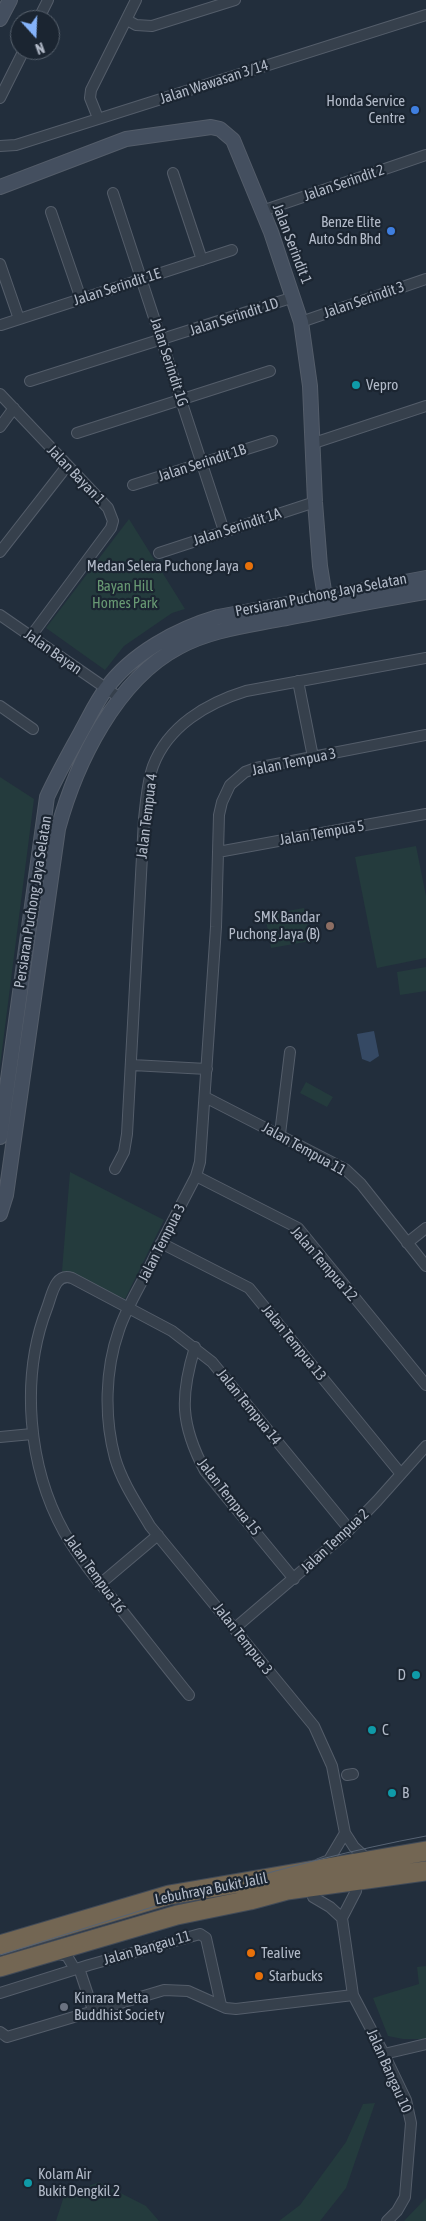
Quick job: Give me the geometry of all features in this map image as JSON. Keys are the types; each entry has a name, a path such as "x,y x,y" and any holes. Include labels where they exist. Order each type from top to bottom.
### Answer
{"highway":[{"name":"Lebuhraya Bukit Jalil","path":"0,1945 169,1895 426,1851"},
{"path":"250,1900 287,1890 426,1870"},
{"path":"250,1900 313,1897 426,1881"},
{"name":"Lebuhraya Bukit Jalil","path":"0,1967 49,1952 84,1959 177,1915 250,1900"}],"main road":[{"path":"0,19 10,0"},
{"name":"Jalan Serindit 1","path":"0,186 126,139 211,127 220,129 232,140 262,211 294,297 301,322 310,386 314,443 315,502 326,603"},
{"name":"Persiaran Puchong Jaya Selatan","path":"0,1214 6,1195 58,829 67,795 112,708 127,689 157,662 178,647 199,638 219,631 426,578"},
{"name":"Persiaran Puchong Jaya Selatan","path":"0,1137 47,797 62,765 106,688 149,649 192,625 218,617 426,592"}],"street":[{"path":"98,118 90,98 91,90 136,0"},
{"path":"127,20 136,25 152,26 234,0"},
{"name":"Jalan Wawasan 3/14","path":"1,146 16,144 426,15"},
{"path":"0,98 19,60"},
{"name":"Jalan Serindit 2","path":"262,211 426,155"},
{"path":"173,173 202,260"},
{"name":"Jalan Serindit 1G","path":"114,193 224,531"},
{"path":"51,212 80,299"},
{"name":"Jalan Serindit 1E","path":"1,325 232,250"},
{"path":"0,264 20,319"},
{"name":"Jalan Serindit 3","path":"301,322 426,279"},
{"name":"Jalan Serindit 1D","path":"30,381 294,297"},
{"path":"77,433 270,371"},
{"name":"Jalan Bayan 1","path":"0,394 108,508 113,521 111,528 31,636"},
{"path":"314,443 426,406"},
{"path":"0,426 14,408"},
{"name":"Jalan Serindit 1B","path":"133,486 272,441"},
{"path":"0,551 67,466"},
{"name":"Jalan Serindit 1A","path":"159,553 315,502"},
{"name":"Jalan Bayan","path":"0,615 120,698"},
{"name":"Jalan Tempua 4","path":"115,1169 124,1152 127,1134 144,819 148,786 154,765 164,746 178,729 200,710 229,696 246,691 426,658"},
{"path":"298,681 313,757"},
{"path":"0,706 33,729"},
{"name":"Jalan Tempua 3","path":"378,1858 365,1857 354,1847 345,1833 332,1766 314,1726 158,1535 125,1482 116,1459 108,1417 110,1363 120,1328 196,1176 202,1153 219,815 222,802 230,785 236,778 256,768 426,735"},
{"name":"Jalan Tempua 5","path":"218,852 426,814"},
{"path":"280,1134 290,1052"},
{"path":"132,1065 207,1069"},
{"name":"Jalan Tempua 11","path":"205,1097 345,1169 361,1184 426,1266"},
{"name":"Jalan Tempua 12","path":"196,1176 298,1228 426,1385"},
{"path":"407,1243 426,1228"},
{"name":"Jalan Tempua 13","path":"161,1243 249,1288 401,1474"},
{"name":"Jalan Tempua 16","path":"129,1308 72,1278 66,1276 56,1283 42,1319 33,1359 31,1391 32,1434 53,1508 80,1558 188,1695"},
{"name":"Jalan Tempua 14","path":"129,1308 172,1331 195,1346 212,1362 349,1529"},
{"name":"Jalan Tempua 15","path":"195,1346 184,1386 184,1408 195,1453 205,1470 294,1579"},
{"path":"0,1437 32,1434"},
{"name":"Jalan Tempua 2","path":"235,1628 294,1579 349,1529 426,1446"},
{"path":"100,1584 158,1535"},
{"path":"292,1873 330,1860 345,1833"},
{"path":"313,1897 330,1907 342,1918 356,1891"},
{"name":"Jalan Bangau 10","path":"342,1918 353,1995 406,2100 411,2123 405,2197 387,2221"},
{"name":"Jalan Bangau 11","path":"0,1993 84,1959 200,1934 205,1935 221,2005"},
{"path":"49,1952 66,1956 73,1966 84,1959 93,2010"},
{"path":"0,2032 7,2037 164,1990 188,1991 221,2005 236,2009 353,1995"},
{"path":"384,2054 426,2044"}],"green space":[{"name":"Bayan Hill Homes Park","path":"129,519 185,609 172,613 124,646 105,670 46,628"},
{"path":"0,777 34,799 0,1066"},
{"path":"416,846 426,896 426,958 377,968 355,857"},
{"path":"304,908 311,941 271,948 265,915"},
{"path":"426,967 426,991 400,995 397,972"},
{"path":"306,1082 333,1097 327,1107 300,1093"},
{"path":"70,1172 164,1220 125,1299 62,1271"},
{"path":"426,1966 426,2039 403,2039 388,2036 373,1998 419,1984 417,1967"},
{"path":"375,2103 346,2188 320,2221 279,2221 300,2205 346,2142 363,2104"},
{"path":"99,2182 146,2206 159,2221 56,2221 64,2196"},
{"path":"426,2198 426,2221 404,2221"}],"water":[{"path":"374,1031 379,1056 370,1062 362,1059 357,1034"}],"tram line":[{"path":"0,1955 265,1874 372,1847 426,1836"}],"place":[{"name":"Honda Service Centre","path":"415,110"},
{"name":"Benze Elite Auto Sdn Bhd","path":"391,231"},
{"name":"Vepro","path":"356,385"},
{"name":"Medan Selera Puchong Jaya","path":"249,566"},
{"name":"SMK Bandar Puchong Jaya (B)","path":"330,926"},
{"name":"D","path":"416,1675"},
{"name":"C","path":"372,1730"},
{"name":"B","path":"392,1793"},
{"name":"Tealive","path":"251,1953"},
{"name":"Starbucks","path":"259,1976"},
{"name":"Kinrara Metta Buddhist Society","path":"64,2007"},
{"name":"Kolam Air Bukit Dengkil 2","path":"28,2183"}]}
